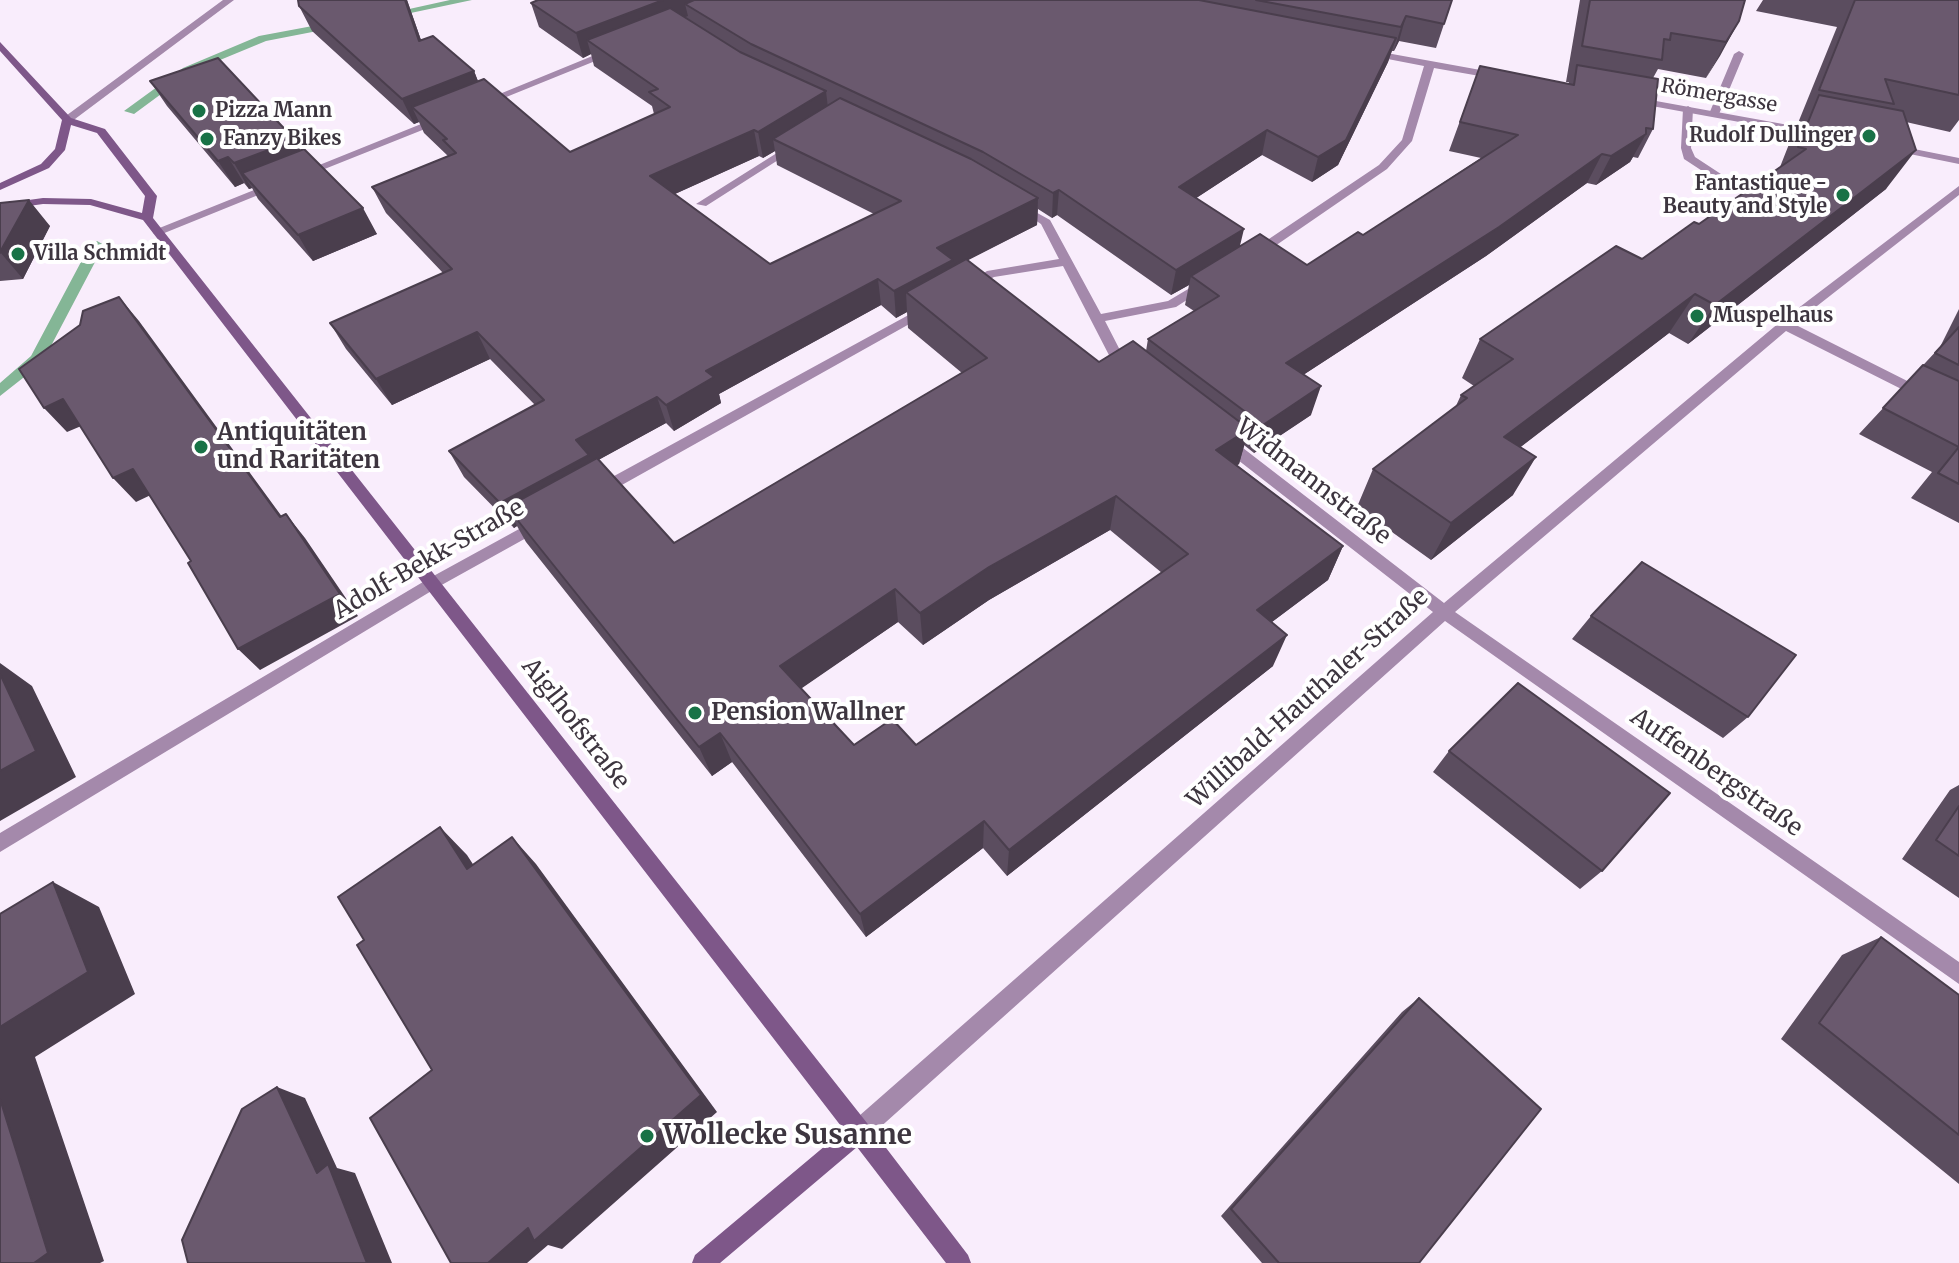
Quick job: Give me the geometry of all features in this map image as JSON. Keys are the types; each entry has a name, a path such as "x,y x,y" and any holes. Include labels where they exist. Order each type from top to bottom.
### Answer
{"street":[{"path":"0,187 45,166 60,150 67,120 229,0"},
{"path":"0,45 67,120 101,131 151,196 147,218 99,203 76,201 0,207"},
{"path":"473,106 618,49"},
{"path":"1353,50 1506,78"},
{"path":"1714,114 1739,54"},
{"path":"1246,259 1383,167 1407,141 1430,64"},
{"name":"Römergasse","path":"1627,98 1826,135"},
{"path":"1688,109 1686,148 1690,159 1720,178"},
{"path":"158,231 459,112"},
{"path":"702,204 803,141"},
{"path":"1885,146 1959,161"},
{"name":"Willibald-Hauthaler-Straße","path":"703,1263 859,1131 1444,612 1785,325 1959,189"},
{"path":"1012,201 1046,222 1118,359 1143,379"},
{"name":"Aiglhofstraße","path":"147,218 960,1263"},
{"path":"963,289 991,274 1065,262"},
{"path":"1096,319 1172,304 1222,274"},
{"path":"588,497 935,304"},
{"path":"1785,325 1959,413"},
{"name":"Widmannstraße","path":"1219,437 1444,612"},
{"name":"Adolf-Bekk-Straße","path":"0,843 433,583 560,513"},
{"name":"Auffenbergstraße","path":"1444,612 1959,974"}],"building":[{"path":"298,0 405,0 419,41 433,36 474,71 402,99 299,6"},
{"path":"538,0 663,0 576,33 531,3"},
{"path":"694,0 1199,0 1396,38 1346,140 1318,157 1267,130 1179,187 1244,229 1176,270 1059,190 1053,193 983,152 751,44 685,4"},
{"path":"1256,0 1452,0 1444,24 1406,16 1401,27"},
{"path":"1590,0 1745,0 1739,21 1726,42 1671,33 1670,40 1664,39 1662,60 1582,46"},
{"path":"1855,0 1959,0 1959,95 1885,79 1894,104 1819,90"},
{"path":"670,8 740,52 826,91 758,132 754,130 650,176 770,264 901,201 773,139 840,98 971,159 1038,198 937,248 953,260 894,291 878,279 706,371 714,377 666,405 657,397 576,440 589,455 500,503 449,451 544,400 477,332 376,379 330,323 452,269 372,187 456,153 443,140 447,139 412,107 484,79 570,152 670,107 649,92 658,89 587,40"},
{"path":"218,58 295,140 234,163 228,157 218,161 150,81"},
{"path":"1577,65 1658,79 1653,129 1646,128 1646,134 1611,156 1602,154 1499,227 1286,363 1321,386 1263,425 1148,339 1219,296 1191,276 1260,234 1307,265 1358,232 1363,235 1518,135 1460,122 1480,66 1574,85"},
{"path":"1819,95 1903,111 1916,150 1715,305 1695,294 1504,437 1536,457 1451,523 1373,469 1467,398 1461,395 1513,359 1480,339 1616,246 1642,259 1694,222 1699,224 1806,149 1798,147"},
{"path":"304,149 363,208 298,235 242,173"},
{"path":"29,200 0,252 0,203"},
{"path":"966,259 1099,362 1133,341 1249,429 1216,450 1343,546 1257,610 1287,635 1009,850 984,821 860,914 720,733 699,747 507,507 597,458 674,543 987,358 906,292","holes":["1116,496 1188,554 916,745 892,719 854,745 780,666 895,589 920,613 989,567"]},
{"path":"119,297 280,517 286,514 340,594 238,649 188,563 191,561 133,469 113,478 63,399 44,408 19,369 80,325 83,311"},
{"path":"1959,327 1959,365 1935,353"},
{"path":"1923,365 1959,381 1959,447 1883,408"},
{"path":"1959,447 1959,484 1938,473"},
{"path":"1642,562 1796,655 1748,717 1591,616"},
{"path":"0,674 36,751 0,771"},
{"path":"1518,683 1670,793 1602,871 1449,751"},
{"path":"1959,806 1959,856 1936,840"},
{"path":"440,827 467,869 512,837 701,1095 534,1241 528,1228 488,1263 451,1263 370,1118 432,1070 357,945 364,940 338,897"},
{"path":"53,882 88,972 0,1027 0,914"},
{"path":"1881,937 1959,995 1959,1135 1819,1023"},
{"path":"1419,998 1541,1109 1419,1263 1279,1263 1231,1209"},
{"path":"277,1087 317,1173 328,1164 367,1263 188,1263 182,1240 242,1109"},
{"path":"0,1099 48,1253 34,1263 0,1263"}],"waterway":[{"path":"387,15 467,0"},
{"path":"130,111 187,70 263,38 334,25"},
{"path":"0,391 37,359 97,245"}],"place":[{"name":"Pizza Mann","path":"199,111"},
{"name":"Rudolf Dullinger","path":"1869,136"},
{"name":"Fanzy Bikes","path":"207,139"},
{"name":"Fantastique - Beauty and Style","path":"1843,195"},
{"name":"Villa Schmidt","path":"18,254"},
{"name":"Muspelhaus","path":"1697,316"},
{"name":"Antiquitäten und Raritäten","path":"201,447"},
{"name":"Pension Wallner","path":"695,713"},
{"name":"Wollecke Susanne","path":"647,1136"}]}
